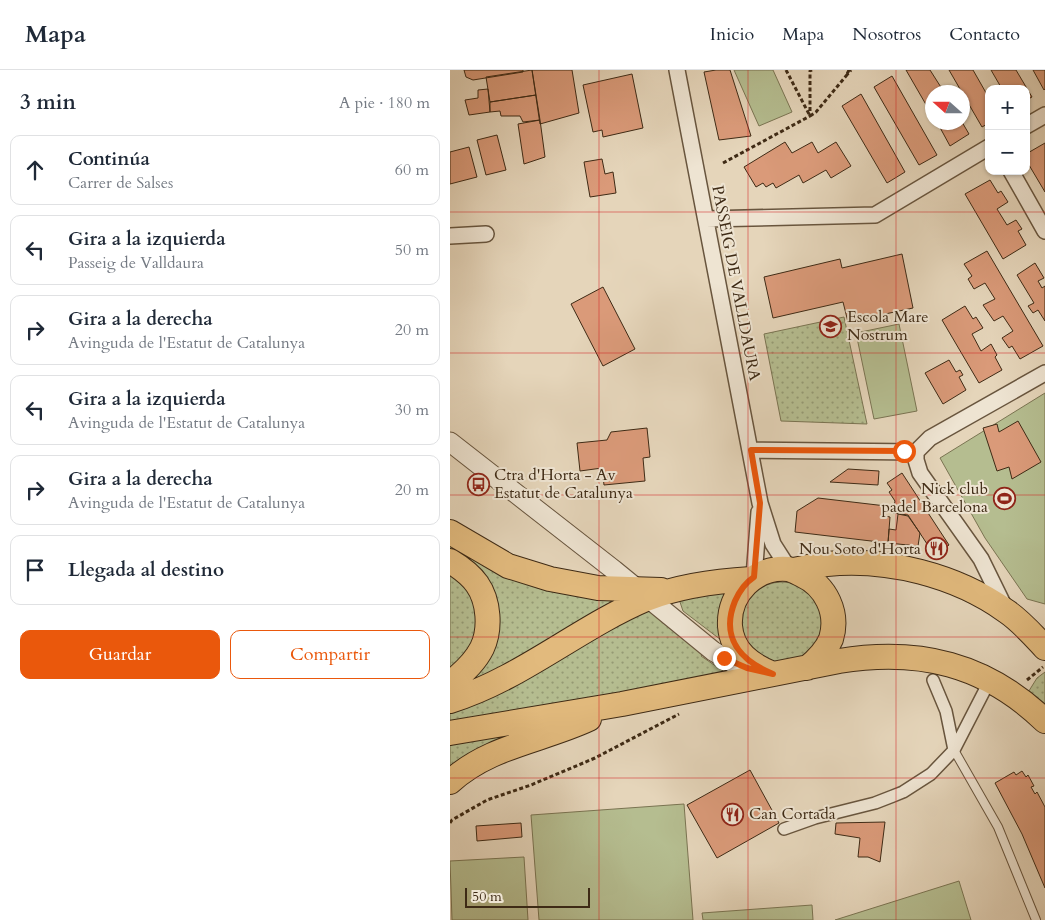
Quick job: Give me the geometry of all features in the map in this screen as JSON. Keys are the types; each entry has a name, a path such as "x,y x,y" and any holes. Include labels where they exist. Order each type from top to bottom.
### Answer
{"main road":[{"path":"450,532 508,566 550,579 643,594 752,578 770,571 791,570 836,563 869,564 906,569 934,576 973,591 1007,611 1021,622 1044,649"},
{"path":"450,561 464,570 477,584 484,598 487,613 487,631 482,648 470,665 450,683"},
{"path":"791,570 813,581 820,587 830,603 834,621 830,640 821,656 807,668"},
{"path":"752,578 740,591 733,607 730,626 734,644 746,660 757,668 773,674"},
{"path":"450,701 469,696 504,679 607,618 643,594"},
{"path":"450,733 622,704 866,657 897,656 945,663 972,672 990,680 1016,696 1045,721"},
{"path":"450,782 489,755 573,726 622,704"}],"street":[{"name":"PASSEIG DE VALLDAURA","path":"677,70 760,503 771,539 791,570"},
{"path":"1030,124 1045,115"},
{"path":"706,219 875,215 985,149"},
{"path":"1013,175 1045,231"},
{"path":"450,236 486,234"},
{"path":"1007,611 981,559 920,472 916,460 916,452 930,438 1045,373"},
{"path":"450,442 724,658 747,668 773,674"},
{"path":"751,450 916,452"},
{"name":"PASSEIG DE VALLDAURA","path":"752,578 760,503"},
{"path":"933,680 946,711 954,750"},
{"path":"784,829 903,792 931,774 954,750 990,680"}],"lane":[{"path":"954,750 998,827 1036,920"}],"path":[{"path":"786,70 810,116"},
{"path":"810,116 810,71 812,70"},
{"path":"723,163 816,112 850,70"},
{"path":"1024,683 1030,676 1044,649"},
{"path":"451,821 487,800 531,785 595,758 682,713"}],"green space":[{"path":"734,70 773,70 792,112 759,126"},
{"path":"844,317 867,424 781,421 764,334"},
{"path":"899,324 917,411 874,419 856,333"},
{"name":"Nick club padel Barcelona","path":"1045,393 1045,604 1027,599 985,538 940,458"},
{"path":"450,539 610,598 610,604 491,674 457,689 491,631 450,554"},
{"path":"450,566 474,593 478,637 450,675"},
{"path":"774,582 790,582 811,593 822,614 822,630 811,651 790,662 774,662 760,656 748,644 742,630 742,614 748,600 760,588"},
{"path":"730,590 725,643 683,611 679,599"},
{"path":"647,609 705,651 701,656 723,671 724,675 450,724 450,710"},
{"path":"1045,672 1045,706 1027,694 1037,678"},
{"path":"534,728 450,774 450,743"},
{"path":"684,804 693,920 539,920 531,815"},
{"path":"524,857 528,920 452,920 450,861"},
{"path":"959,881 971,920 835,920"},
{"path":"812,905 813,920 703,920 702,913"}],"building":[{"path":"464,70 523,70 523,72 473,80 466,77"},
{"path":"532,70 536,95 490,102 486,77"},
{"path":"532,70 572,70 579,113 540,124"},
{"path":"730,70 751,136 719,140 704,72"},
{"path":"906,70 930,70 940,85 925,85 925,103"},
{"path":"949,70 973,70 985,91 985,125 982,127 970,106 970,85 958,85"},
{"path":"991,70 1016,70 1025,85 1000,85"},
{"path":"1033,70 1045,70 1044,90"},
{"path":"632,74 643,128 603,137 602,130 593,132 583,85"},
{"path":"892,76 937,155 919,165 874,87"},
{"path":"488,89 490,112 469,115 465,100 478,98 478,90"},
{"path":"861,94 905,172 887,183 842,106"},
{"path":"536,95 540,120 523,122 520,116 501,116 500,111 490,112 490,102"},
{"path":"540,120 545,157 524,164 518,124"},
{"path":"941,130 967,130 969,134 950,146"},
{"path":"497,135 506,170 486,175 477,140"},
{"path":"785,142 792,153 812,142 818,153 836,142 851,166 831,178 826,170 803,183 799,175 776,188 773,183 766,187 763,183 756,187 744,167"},
{"path":"1045,143 1045,192 1030,167 1030,152"},
{"path":"469,147 477,177 450,184 450,152"},
{"path":"602,159 605,174 613,172 616,193 590,197 584,162"},
{"path":"990,180 998,193 1001,191 1008,202 997,209 1007,225 1016,220 1022,229 1018,231 1026,245 1003,259 965,194"},
{"path":"987,251 1043,346 1020,359 1012,346 1009,348 1002,338 1013,331 1003,316 994,321 983,305 995,299 985,283 974,289 968,279 972,276 964,264"},
{"path":"902,254 913,308 848,322 843,302 773,318 764,277 840,259 842,268"},
{"path":"1035,263 1044,278 1038,281 1042,288 1045,286 1045,321 1038,310 1033,313 1028,306 1034,303 1017,275"},
{"path":"603,287 635,349 603,366 571,304"},
{"path":"965,306 973,319 976,317 983,328 972,334 981,351 991,344 1002,370 979,383 942,320"},
{"path":"949,360 956,372 960,370 963,375 959,377 966,390 943,404 925,373"},
{"path":"1018,421 1041,462 1012,479 1009,467 997,471 983,428 997,424 999,432"},
{"path":"647,428 650,457 643,458 645,481 604,485 602,468 580,471 577,443 607,440 611,432"},
{"path":"848,469 879,471 878,485 830,482"},
{"path":"902,473 949,545 938,553 933,553 908,515 893,513 895,501 889,492 892,490 887,483"},
{"path":"818,498 886,506 885,516 890,517 888,543 795,532 797,511"},
{"path":"898,514 908,516 920,533 918,546 888,543 889,529 896,530"},
{"name":"Can Cortada","path":"750,770 779,823 717,858 687,805"},
{"path":"1022,771 1026,777 1028,775 1034,786 1031,787 1035,794 1037,792 1045,807 1045,888 1022,834 995,783 1014,772 1016,775"},
{"path":"885,822 880,862 868,857 858,857 860,838 835,834 836,823"},
{"path":"521,823 522,837 477,841 476,826"}],"place":[{"name":"Escola Mare Nostrum","path":"831,326"},
{"name":"Ctra d'Horta - Av Estatut de Catalunya","path":"478,484"},
{"name":"Nick club padel Barcelona","path":"1004,498"},
{"name":"Nou Soto d'Horta","path":"937,549"},
{"name":"Can Cortada","path":"733,814"}],"route":[{"path":"724,658 747,668 773,674 757,668 746,660 734,644 730,626 736,598 744,586 754,577 760,503 751,450 904,451"}]}
